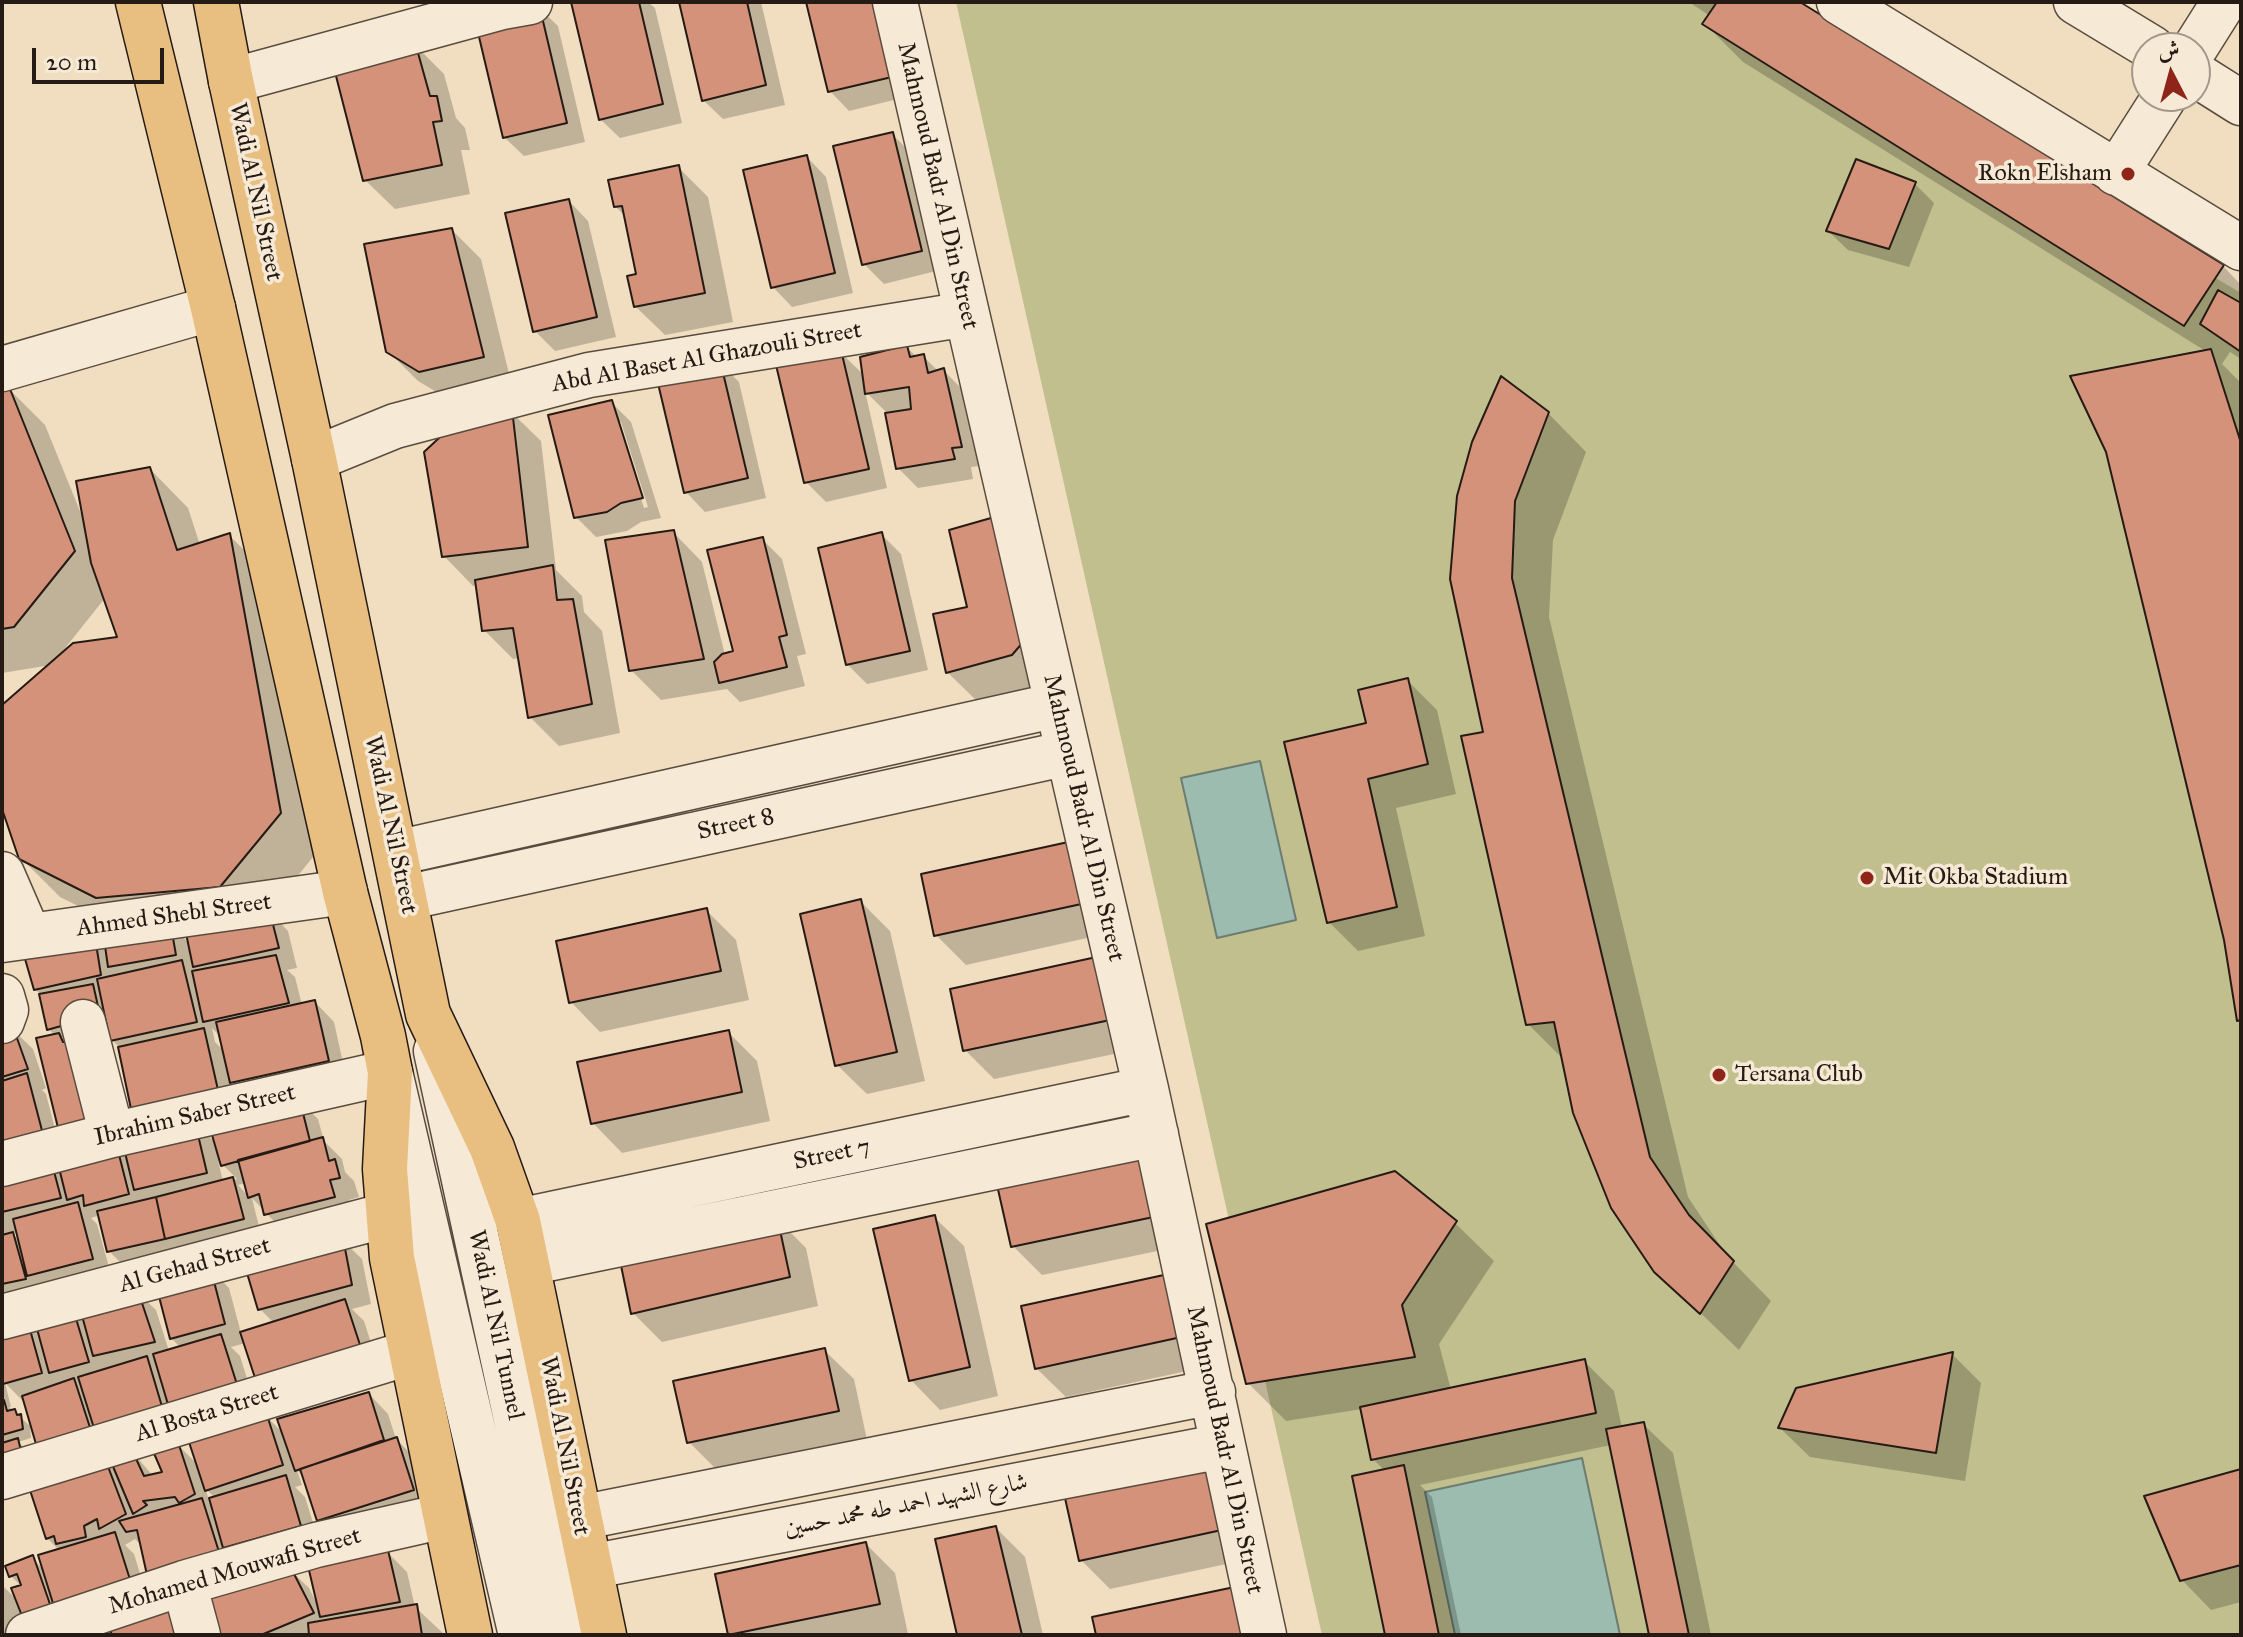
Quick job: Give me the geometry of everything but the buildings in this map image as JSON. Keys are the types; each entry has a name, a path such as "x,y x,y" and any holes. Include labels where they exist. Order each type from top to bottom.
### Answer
{"main road":[{"path":"138,2 213,308 345,892 390,1072 385,1169 392,1258 470,1635"},
{"name":"Wadi Al Nil Street","path":"216,2 428,1014 492,1148 523,1242 604,1635"}],"street":[{"path":"231,81 530,2"},
{"name":"Mahmoud Badr Al Din Street","path":"895,2 1146,1089 1264,1635"},
{"path":"1839,2 2241,248"},
{"path":"2076,2 2131,35"},
{"path":"2205,32 2224,2"},
{"path":"2211,84 2241,103"},
{"path":"2116,173 2155,112"},
{"path":"2,369 213,308"},
{"name":"Abd Al Baset Al Ghazouli Street","path":"314,459 395,426 589,375 967,314"},
{"name":"Street 8","path":"396,853 1057,705"},
{"name":"Street 8","path":"405,898 1068,753"},
{"path":"2,874 15,938"},
{"name":"Ahmed Shebl Street","path":"15,938 345,892"},
{"path":"2,996 6,1010 2,1021"},
{"name":"Wadi Al Nil Tunnel","path":"428,1014 563,1635"},
{"path":"83,1022 112,1135"},
{"name":"Ibrahim Saber Street","path":"2,1164 112,1135 390,1072"},
{"name":"Wadi Al Nil Tunnel","path":"390,1072 521,1635"},
{"name":"Street 7","path":"523,1242 1146,1089"},
{"name":"Street 7","path":"523,1242 1156,1134"},
{"name":"Al Gehad Street","path":"2,1317 387,1215"},
{"name":"Al Bosta Street","path":"2,1477 412,1352"},
{"path":"579,1518 1213,1392"},
{"name":"شارع الشهيد احمد طه محمد حسين","path":"589,1567 1223,1446"},
{"name":"Mohamed Mouwafi Street","path":"28,1635 184,1583 316,1545 444,1516"},
{"path":"184,1583 198,1635"}],"shaded area":[{"name":"Tersana Club","path":"956,2 1750,2 2241,293 2241,1635 1322,1635"},
{"path":"1260,761 1296,920 1217,938 1181,778"},
{"path":"1582,1458 1620,1635 1455,1635 1425,1492"}],"place":[{"name":"Rokn Elsham","path":"2128,174"},
{"name":"Mit Okba Stadium","path":"1867,878"},
{"name":"Tersana Club","path":"1719,1075"}]}
